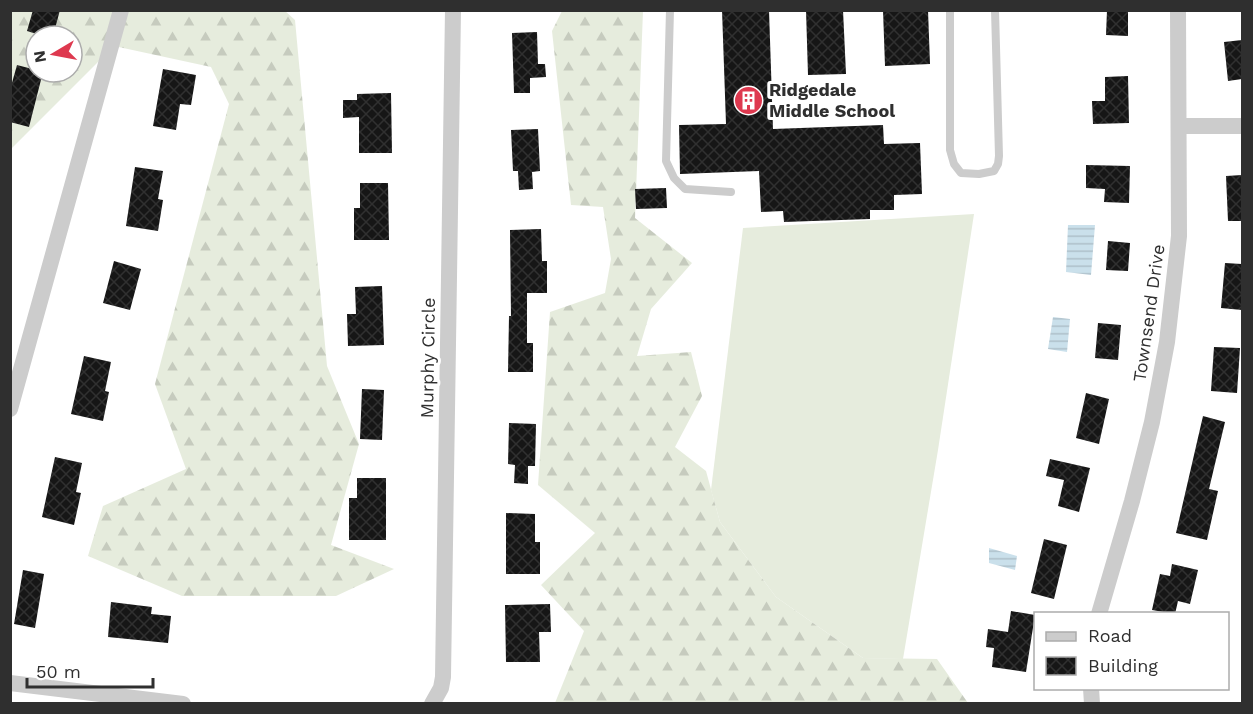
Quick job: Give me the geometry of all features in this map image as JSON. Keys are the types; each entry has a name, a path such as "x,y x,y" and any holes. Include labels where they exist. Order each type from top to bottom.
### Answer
{"street":[{"path":"10,409 121,10"},
{"name":"Murphy Circle","path":"432,704 441,688 443,677 453,10"},
{"name":"Townsend Drive","path":"1100,612 1152,422 1167,342 1179,236 1178,10"},
{"path":"1180,126 1242,126"},
{"path":"10,683 183,704"}],"lane":[{"path":"670,10 666,161 674,178 685,189 730,192"},
{"path":"950,10 950,150 954,164 961,172 979,174 994,171 999,156 995,10"}],"green space":[{"path":"284,10 295,20 327,366 359,444 331,545 394,569 336,596 182,596 88,556 103,506 186,469 155,384 229,104 211,67 114,46 84,76 84,24 24,24 24,84 76,84 11,149 11,11"},
{"path":"562,11 643,11 635,218 692,263 651,309 637,356 691,352 702,396 675,447 706,471 720,522 776,597 863,658 937,659 968,703 555,703 584,631 541,585 595,533 538,485 550,312 605,293 611,259 603,207 571,205 552,31"},
{"path":"974,214 903,659 863,658 776,597 720,522 711,490 743,228"}],"water":[{"path":"1068,225 1095,225 1091,275 1066,272"},
{"path":"1053,317 1070,319 1067,352 1048,349"},
{"path":"989,548 1017,556 1015,570 989,563"}],"building":[{"path":"33,10 60,10 56,24 29,24"},
{"name":"Ridgedale Middle School","path":"722,10 769,10 773,129 883,125 884,144 920,143 922,194 894,195 894,210 870,210 870,219 784,222 783,211 761,212 759,171 680,174 679,125 726,124"},
{"path":"806,10 843,10 846,74 808,75"},
{"path":"883,10 928,10 930,64 885,66"},
{"path":"1107,10 1128,10 1128,36 1106,35"},
{"path":"537,32 538,64 545,64 546,77 530,78 530,93 514,93 512,33"},
{"path":"1242,40 1242,79 1228,81 1224,42"},
{"path":"17,65 24,67 24,84 40,84 29,127 10,122 10,90"},
{"path":"163,69 196,75 191,105 180,104 176,130 153,126"},
{"path":"1128,76 1129,123 1093,124 1092,101 1105,101 1105,77"},
{"path":"391,93 392,153 359,153 359,117 343,118 343,100 357,100 357,94"},
{"path":"538,129 540,171 532,172 533,189 519,190 518,171 513,171 511,130"},
{"path":"1086,165 1130,166 1129,203 1104,202 1105,189 1086,188"},
{"path":"135,167 163,171 158,199 163,200 158,231 126,226"},
{"path":"1242,175 1242,221 1228,221 1226,176"},
{"path":"360,183 388,183 389,240 354,240 354,208 360,208"},
{"path":"666,188 667,208 636,209 635,189"},
{"path":"541,229 542,261 547,261 547,293 527,293 527,343 533,343 533,372 508,372 509,316 511,316 510,230"},
{"path":"1108,241 1130,243 1128,271 1106,270"},
{"path":"114,261 141,269 130,310 103,303"},
{"path":"1225,263 1242,264 1242,310 1221,308"},
{"path":"382,286 384,345 348,346 347,314 356,314 355,287"},
{"path":"1098,323 1121,325 1118,360 1095,358"},
{"path":"1214,347 1240,348 1237,393 1211,391"},
{"path":"84,356 111,362 105,391 109,392 103,421 71,414"},
{"path":"362,389 384,390 382,440 360,439"},
{"path":"1086,393 1109,399 1099,444 1076,438"},
{"path":"1203,416 1225,422 1209,489 1218,491 1207,540 1176,533"},
{"path":"509,423 536,424 535,466 528,466 528,484 514,483 515,465 508,464"},
{"path":"55,457 82,463 76,492 81,493 74,525 42,517"},
{"path":"1050,459 1090,468 1079,512 1058,506 1064,480 1046,476"},
{"path":"357,478 386,478 386,540 349,540 349,498 357,498"},
{"path":"506,513 535,514 535,542 540,542 540,574 506,574"},
{"path":"1044,539 1067,545 1054,599 1031,593"},
{"path":"1172,564 1198,570 1190,604 1178,601 1175,612 1152,610 1160,574 1170,576"},
{"path":"23,570 44,574 35,628 14,624"},
{"path":"111,602 152,607 151,614 171,616 168,643 108,637"},
{"path":"550,604 551,632 539,632 540,662 506,662 505,605"},
{"path":"1011,611 1034,615 1026,672 992,667 994,648 986,647 988,629 1008,632"}],"place":[{"name":"Ridgedale Middle School","path":"748,100"}]}
